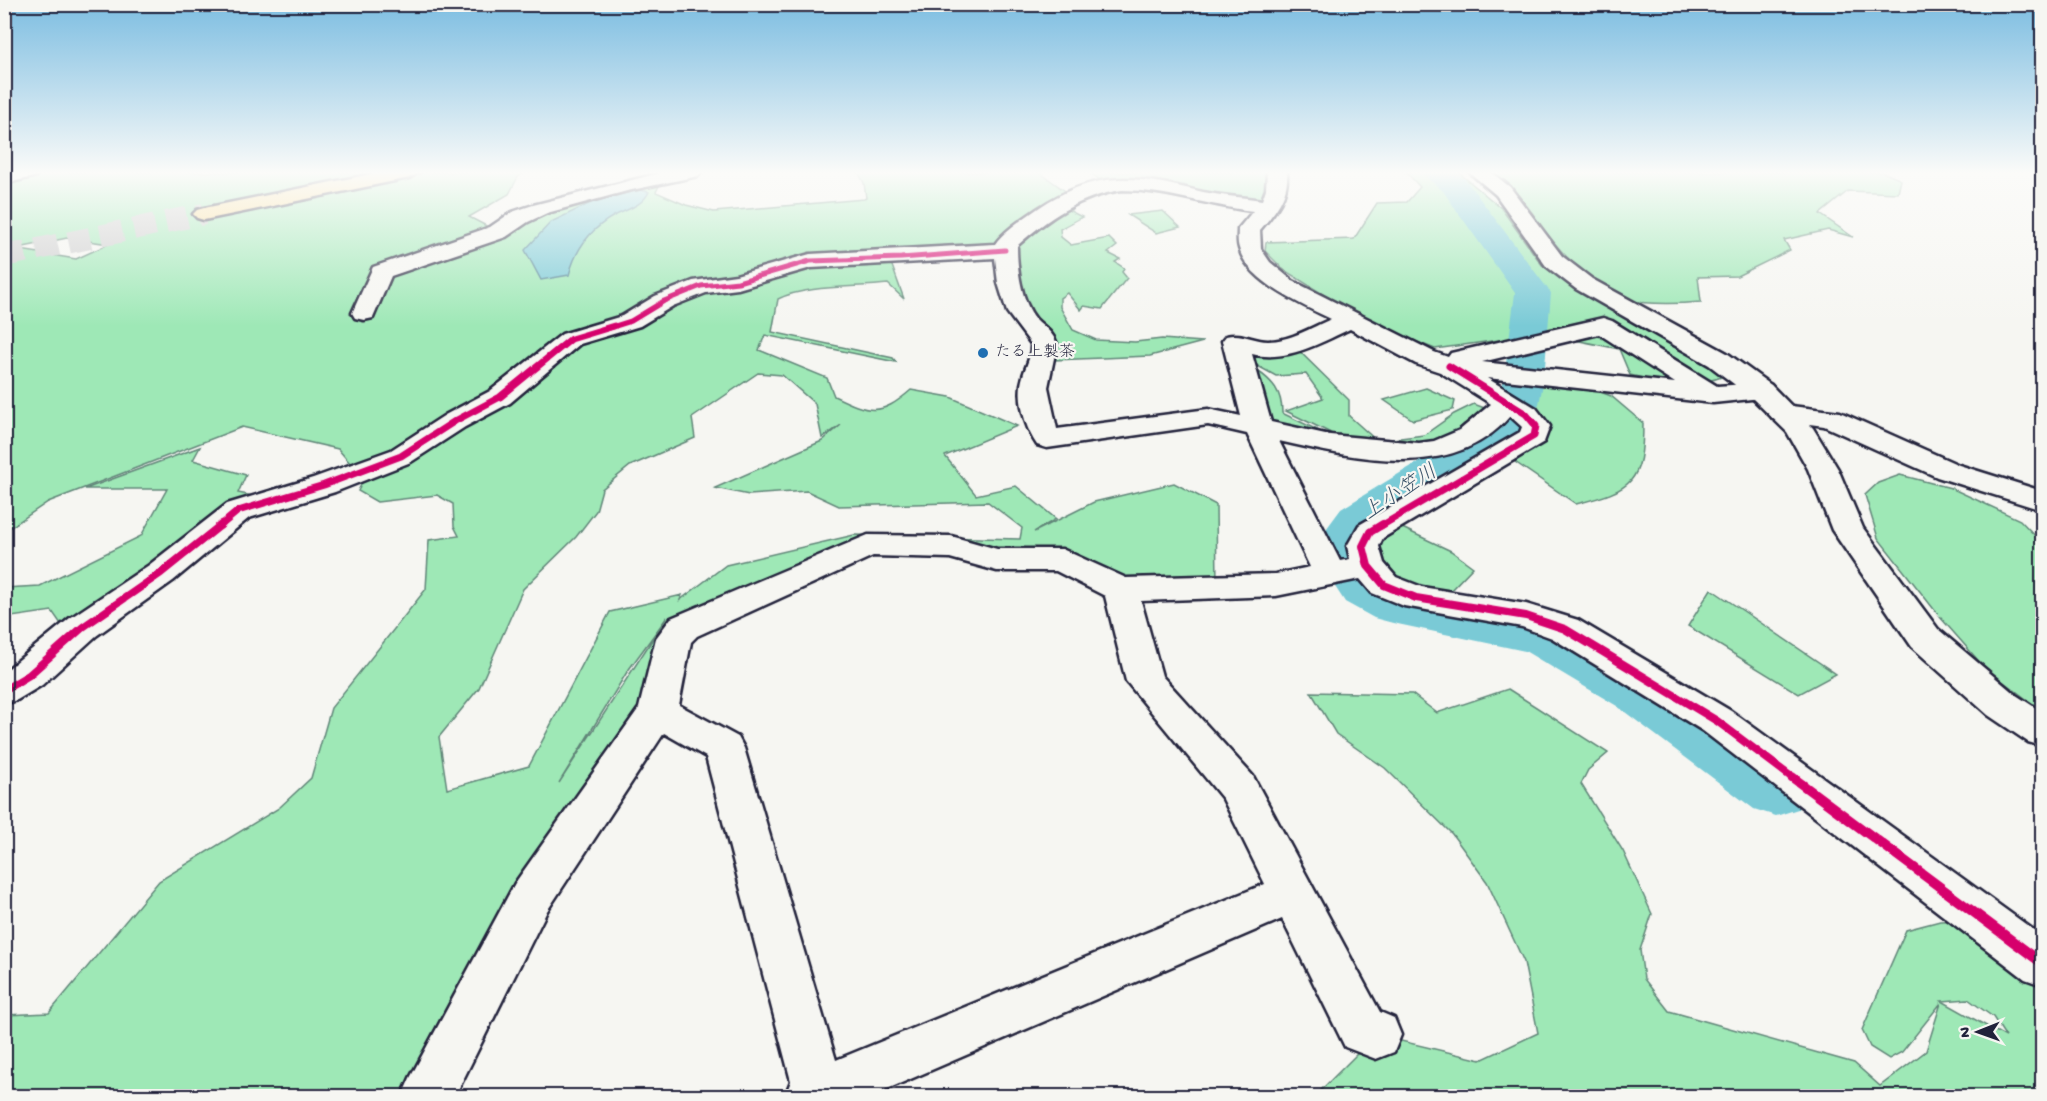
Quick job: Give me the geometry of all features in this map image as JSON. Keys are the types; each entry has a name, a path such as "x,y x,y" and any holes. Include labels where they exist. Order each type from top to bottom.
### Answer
{"street":[{"path":"364,313 381,272 498,232 511,223"},
{"path":"1029,223 1006,244 1005,258 1015,298 1024,321 1043,339 1045,347 1035,382 1038,419 1047,439 1208,417 1330,444 1419,452 1441,449 1470,436 1491,421 1509,387 1545,339 1603,326 1713,396"},
{"path":"1253,223 1248,229 1250,249 1262,267 1286,286 1425,358 1509,387 1549,377 1713,396 1761,391"},
{"path":"1527,223 1554,261 1584,284 1718,359 1761,391 1784,413 1798,428 1823,470 1848,530 1925,638 2002,705 2043,731"},
{"path":"4,690 29,675 83,627 161,573 238,511 324,485 401,456 455,421 500,397 571,339 631,321 664,301 702,286 738,282 810,261 901,258 1005,250"},
{"path":"1351,320 1309,336 1298,344 1277,348 1258,348 1235,341 1259,429 1286,489 1348,570 1416,598 1526,616 1565,629 1717,721 2043,963"},
{"path":"428,1096 531,897 658,712 674,638 684,627 868,545 951,547 997,560 1062,560 1121,590 1276,585 1348,570 1370,532 1534,436 1536,426 1509,387 1445,364"},
{"path":"1784,413 1830,418 1948,471 2043,501"},
{"path":"1121,590 1144,681 1238,788 1363,1030 1376,1035"},
{"path":"658,712 724,748 818,1095 1294,893"}],"green space":[{"path":"5,223 481,223 498,232 510,223 1070,223 1060,229 1061,237 1071,245 1109,238 1117,246 1108,253 1120,259 1115,262 1124,268 1122,272 1127,278 1102,309 1084,306 1081,310 1067,293 1060,298 1060,307 1073,330 1096,340 1135,342 1162,339 1203,342 1150,356 1054,360 994,251 891,263 904,299 888,284 816,289 789,294 778,299 772,332 893,358 896,362 765,335 759,350 827,378 834,396 866,409 874,410 891,405 911,390 950,397 1017,426 945,456 976,495 1016,486 1056,519 1034,532 1094,502 1174,483 1216,505 1217,586 1121,590 1062,559 868,545 684,627 658,712 531,897 431,1096 4,1096 5,1015 49,1013 159,881 279,808 311,778 331,708 426,589 429,540 459,536 454,526 453,504 437,495 377,502 358,491 363,481 414,436 356,470 338,449 242,427 48,502 5,531","holes":["67,238 109,244 76,259 14,249","758,373 782,375 815,404 822,438 841,425 822,441 715,488 749,495 807,491 839,506 988,502 1022,528 1020,539 854,535 726,565 680,600 682,595 610,612 529,766 447,789 439,737 479,688 523,589 576,537 596,511 602,489 630,466 695,438 692,418","667,617 559,783 627,672"]},
{"path":"1141,223 1176,223 1180,227 1156,233"},
{"path":"1364,223 1512,223 1542,265 1634,323 1727,375 1702,382 1679,384 1630,375 1619,349 1545,334 1523,306 1521,322 1513,338 1435,349 1392,332 1334,301 1284,270 1265,251 1266,242 1354,239"},
{"path":"1540,223 1833,223 1853,237 1828,230 1784,240 1790,250 1737,276 1698,277 1701,302 1664,304 1626,300 1608,292 1563,253"},
{"path":"1247,343 1293,345 1349,400 1349,416 1377,441 1424,435 1454,414 1474,404 1487,409 1481,421 1464,424 1448,440 1430,446 1349,442 1286,411 1323,398 1306,374 1276,376 1256,365 1253,394"},
{"path":"1256,370 1275,388 1282,406 1282,413 1336,439 1264,428"},
{"path":"1539,381 1585,386 1611,396 1643,423 1637,471 1622,488 1576,504 1515,462 1549,431 1528,402"},
{"path":"1426,388 1455,401 1453,410 1413,420 1384,400"},
{"path":"200,447 193,460 246,475 238,493 258,497 43,657 61,624 52,611 5,618 4,588 40,586 141,536 167,489 85,489"},
{"path":"1900,475 1951,488 2020,520 2042,543 2042,711 1984,667 1940,617 1878,538 1865,495 1878,483"},
{"path":"1398,526 1451,551 1473,567 1450,591 1453,597 1414,594 1377,563 1383,540"},
{"path":"1711,589 1836,674 1799,694 1688,626"},
{"path":"1508,689 1608,753 1588,770 1581,784 1623,851 1652,914 1640,950 1644,979 1669,1011 1854,1063 1880,1086 1926,1051 1941,1003 1902,1052 1889,1059 1870,1047 1862,1030 1906,930 1940,921 1967,920 2042,975 2042,1096 1315,1096 1376,1035 1481,1060 1538,1033 1524,962 1487,882 1452,834 1385,768 1336,734 1311,692 1412,694 1437,713","holes":["1968,999 1993,1017 2006,1037 1942,1001"]}],"water":[{"path":"550,223 602,223 585,240 569,275 541,280 525,250"}],"waterway":[{"name":"上小笠川","path":"1482,223 1533,293 1524,379 1518,404 1494,434 1358,520 1342,540 1344,562 1363,590 1393,605 1540,635 1637,691 1776,791"}],"tunnel":[{"path":"4,256 159,223"}],"cycle path":[{"path":"4,690 29,675 83,627 161,573 238,511 324,485 401,456 455,421 500,397 571,339 631,321 664,301 701,286 738,282 810,261 901,258 1005,250"},
{"path":"1449,366 1526,414 1536,426 1534,436 1370,532 1363,546 1368,566 1384,585 1416,598 1526,616 1565,629 1717,721 2042,963"}],"place":[{"name":"たる上製茶","path":"983,353"}]}
